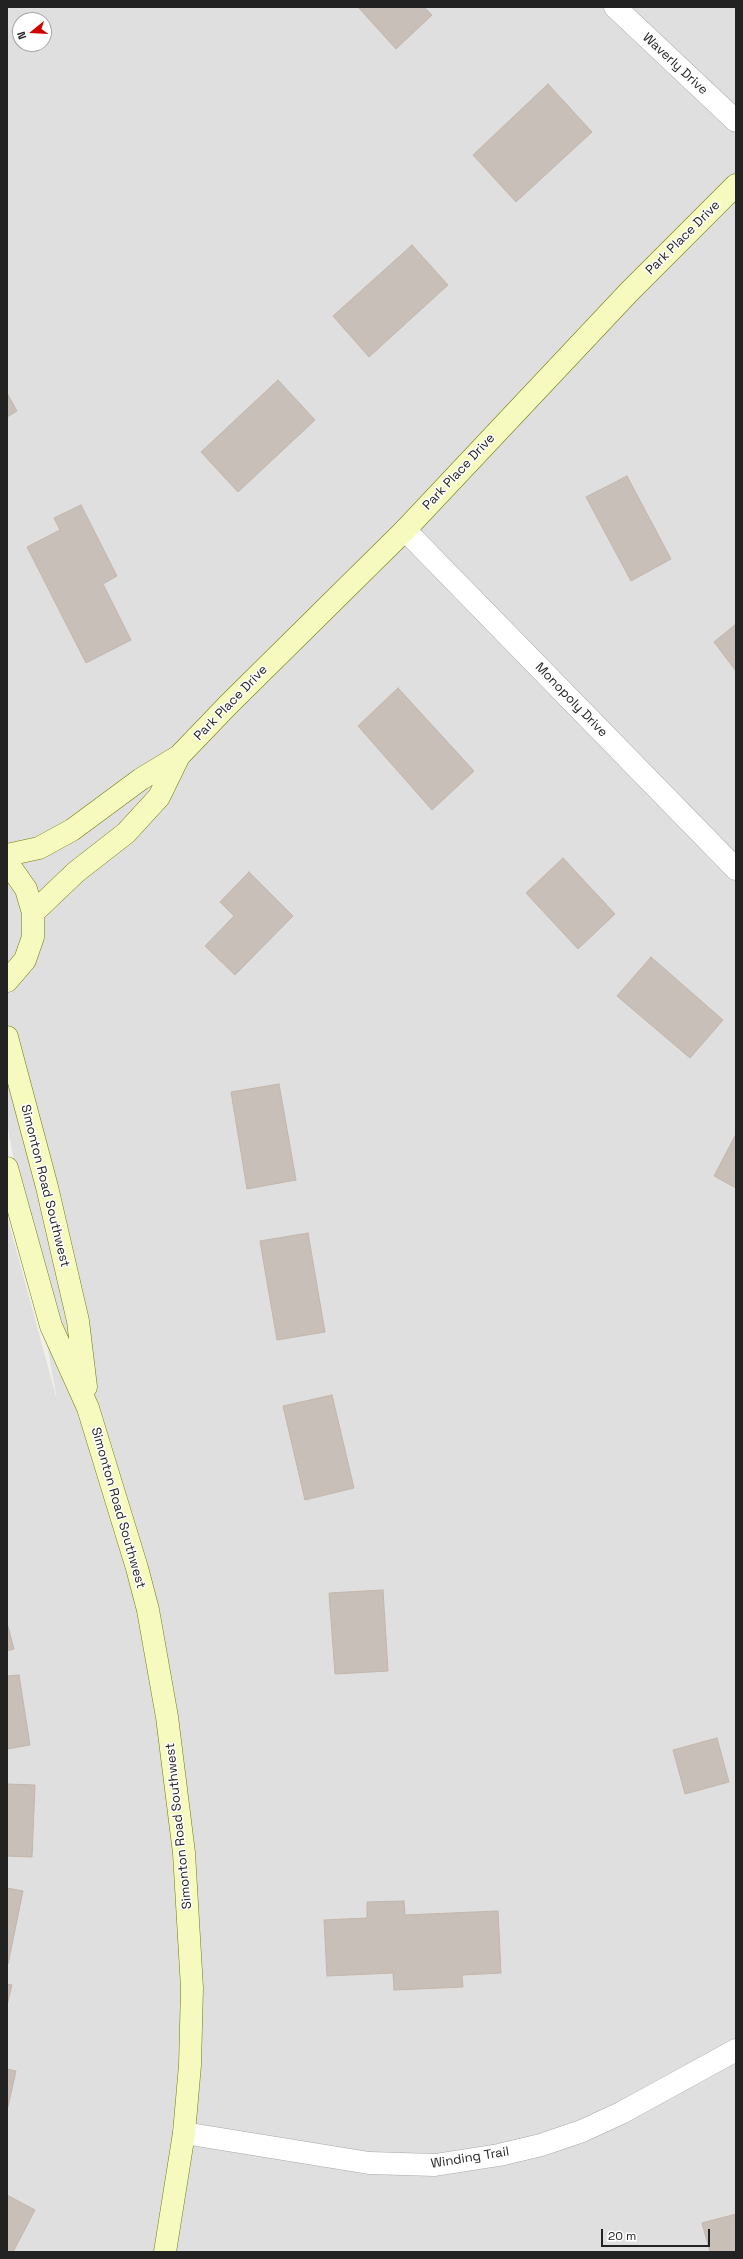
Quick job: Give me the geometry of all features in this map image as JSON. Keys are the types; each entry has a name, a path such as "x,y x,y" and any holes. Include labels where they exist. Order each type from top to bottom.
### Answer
{"street":[{"name":"Waverly Drive","path":"615,7 736,120"},
{"name":"Park Place Drive","path":"7,855 39,848 72,830 141,779 179,756 229,704 405,530 629,292 736,185"},
{"name":"Monopoly Drive","path":"405,530 736,869"},
{"name":"Park Place Drive","path":"33,913 76,872 126,833 159,797 179,756"},
{"path":"7,865 12,869 26,889 33,913 32,937 25,960 7,984"},
{"name":"Simonton Road Southwest","path":"7,1037 47,1187 78,1322 88,1408"},
{"name":"Simonton Road Southwest","path":"7,1168 51,1326 88,1408 137,1568 148,1610 167,1717 184,1853 192,1988 190,2065 184,2134 165,2252"},
{"name":"Winding Trail","path":"184,2134 369,2163 435,2165 506,2153 541,2145 582,2131 621,2114 736,2050"}],"shaded area":[{"path":"7,7 736,7 736,2252 7,2252 7,1216 57,1400 7,1123"}],"building":[{"path":"358,7 424,7 432,15 396,49"},
{"path":"548,84 592,132 516,202 473,155"},
{"path":"412,245 448,285 369,357 333,316"},
{"path":"278,380 315,420 238,492 201,452"},
{"path":"7,393 17,411 7,417"},
{"path":"627,476 671,559 631,581 586,497"},
{"path":"81,505 117,576 103,584 131,640 86,663 27,547 60,530 54,518"},
{"path":"736,624 736,671 714,642"},
{"path":"398,688 474,771 432,810 358,726"},
{"path":"563,858 615,914 578,949 526,893"},
{"path":"249,872 293,916 235,975 205,946 234,916 220,902"},
{"path":"651,957 723,1020 690,1058 617,996"},
{"path":"279,1084 296,1180 247,1189 231,1092"},
{"path":"736,1134 736,1188 714,1176"},
{"path":"308,1233 325,1332 277,1340 260,1241"},
{"path":"332,1395 354,1488 305,1500 283,1406"},
{"path":"383,1590 388,1671 335,1674 329,1593"},
{"path":"7,1623 14,1649 7,1651"},
{"path":"19,1675 30,1745 7,1749 7,1676"},
{"path":"717,1738 729,1782 685,1794 673,1750"},
{"path":"7,1784 35,1785 32,1857 7,1856"},
{"path":"7,1888 23,1891 8,1964 7,1964"},
{"path":"404,1901 405,1915 498,1911 501,1973 462,1975 463,1987 394,1990 393,1973 327,1976 324,1920 367,1918 367,1902"},
{"path":"7,1984 12,1985 7,2005"},
{"path":"7,2069 16,2071 7,2111"},
{"path":"7,2195 35,2210 13,2252 7,2252"},
{"path":"736,2214 736,2252 710,2252 702,2223"}]}
